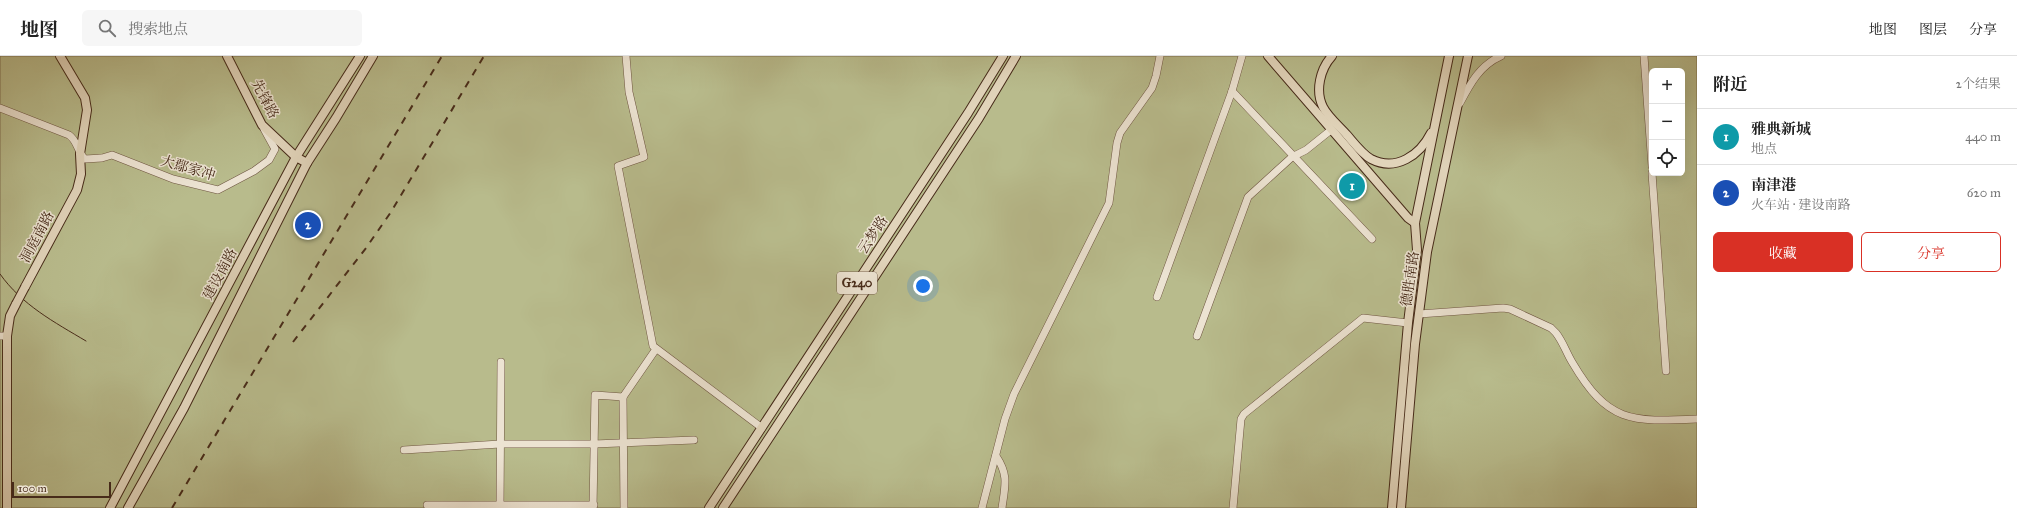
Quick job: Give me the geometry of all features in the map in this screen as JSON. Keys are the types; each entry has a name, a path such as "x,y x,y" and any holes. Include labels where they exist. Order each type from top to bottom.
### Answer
{"main road":[{"name":"洞庭南路","path":"8,508 3,336 16,304 77,190 81,174 80,154 87,120 85,98 60,56"},
{"name":"先锋路","path":"227,56 262,125 296,157 307,163"},
{"name":"建设南路","path":"110,508 296,157 360,56"},
{"name":"建设南路","path":"128,508 184,408 307,163 373,56"},
{"name":"云梦路","path":"709,508 968,113 1003,56"},
{"name":"G240","path":"723,508 979,118 1016,56"},
{"path":"1268,56 1408,218 1415,223"},
{"path":"1332,56 1322,70 1320,95 1323,108 1370,159 1388,163 1407,159 1421,149 1436,123"},
{"name":"德胜南路","path":"1392,508 1408,323 1417,250 1415,223 1449,56"},
{"name":"德胜南路","path":"1401,508 1426,252 1468,56"}],"street":[{"path":"626,56 629,92 644,157 618,166 653,346 762,428"},
{"path":"982,508 1005,419 1014,394 1109,203 1117,143 1120,133 1152,88 1160,56"},
{"path":"1156,297 1232,91 1242,56"},
{"path":"1455,112 1471,82 1489,62 1501,56"},
{"path":"1644,56 1650,140"},
{"path":"1232,91 1263,123 1292,157 1372,239"},
{"path":"0,108 69,135 75,140 80,154"},
{"name":"大鄢家冲","path":"80,154 85,159 102,158 112,155 173,179 218,190 254,171 269,160 275,149 262,125"},
{"path":"1197,336 1248,197 1292,157 1306,150 1331,130"},
{"path":"1652,176 1666,371"},
{"path":"1419,314 1510,310 1551,328 1556,332 1591,392 1606,407 1628,417 1641,419 1697,419"},
{"path":"1233,508 1241,419 1244,414 1363,318 1408,323"},
{"path":"624,508 623,397 656,349"},
{"path":"500,506 501,362"},
{"path":"427,505 594,507 595,395 623,397"},
{"path":"404,450 500,444 594,444 694,440"},
{"path":"996,456 1003,466 1006,477 1002,508"}],"green space":[{"path":"0,56 1697,56 1697,508 0,508"}],"tram line":[{"path":"0,274 28,304 86,341"}],"railway":[{"path":"172,508 442,56"},
{"path":"293,342 366,248 391,212 484,56"}],"place":[{"name":"雅典新城","path":"1352,186"},
{"name":"南津港","path":"308,225"}]}
